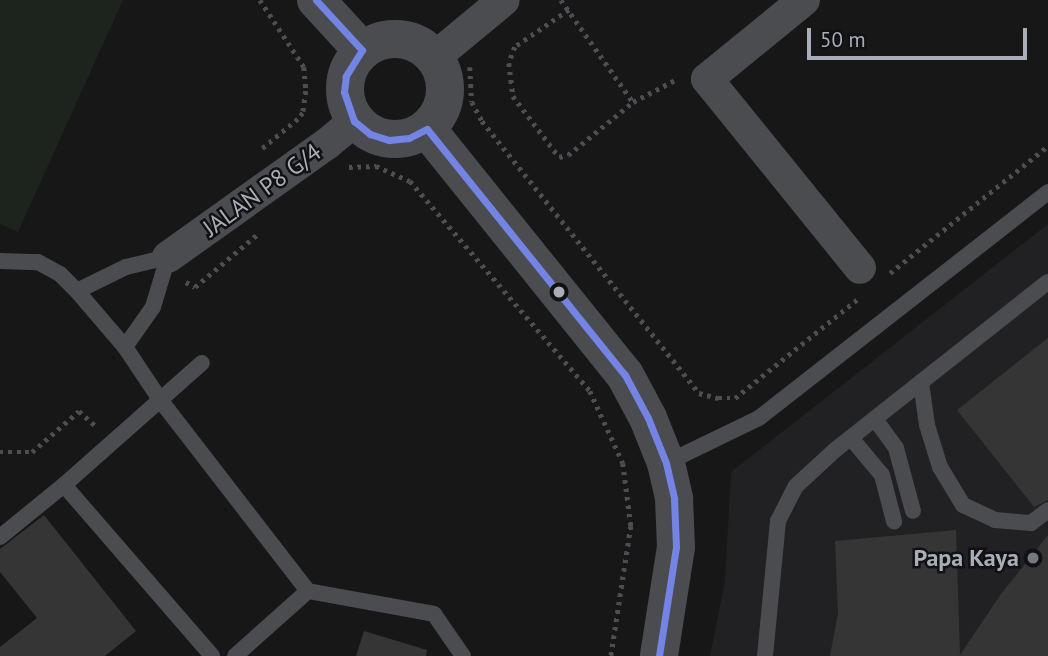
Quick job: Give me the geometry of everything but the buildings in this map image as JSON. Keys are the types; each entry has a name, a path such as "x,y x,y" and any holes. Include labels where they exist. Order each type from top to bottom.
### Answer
{"street":[{"path":"316,0 362,50"},
{"path":"435,57 505,0"},
{"path":"804,0 707,79 870,279"},
{"path":"400,39 419,45 435,57 444,75 446,95 440,114 427,129 409,138 389,140 370,134 354,121 344,92 346,76 362,50 380,41 400,39"},
{"name":"JALAN P8 G/4","path":"169,257 328,143 354,121"},
{"path":"427,129 625,375 648,418 666,463 674,499 676,547 659,656"}],"lane":[{"path":"666,463 759,418 1045,200"},
{"path":"77,291 126,267 169,257"},
{"path":"125,347 153,307 169,257"},
{"path":"0,261 38,262 60,274 77,291 125,347 161,401 308,591 434,614 463,656"},
{"path":"765,656 778,521 796,486 851,438 1048,282"},
{"path":"0,537 64,485 202,363"},
{"path":"921,382 928,425 940,467 963,505 995,520 1031,523 1048,510"},
{"path":"875,419 896,448 913,511"},
{"path":"851,438 882,475 894,521"},
{"path":"64,485 212,656"},
{"path":"235,656 308,591"}],"path":[{"path":"256,155 303,113 306,91 304,68 260,0"},
{"path":"561,0 633,103"},
{"path":"569,10 515,47 509,63 513,96 559,157 568,155 633,103 672,80 707,79"},
{"path":"473,54 472,102 482,121 699,393 718,398 735,398 870,279 1048,146"},
{"path":"337,174 349,167 376,166 410,181 590,391 623,463 631,526 611,656"},
{"path":"169,257 186,283 195,287 264,229"},
{"path":"0,453 32,452 79,411 96,428 107,419"}],"shaded area":[{"path":"0,0 123,0 18,232 0,224"},
{"path":"1048,224 1048,656 710,656 725,581 731,472"}],"transit line":[{"path":"316,0 362,50 346,76 344,92 354,121 370,134 389,140 409,138 427,129 625,375 648,418 666,463 674,499 676,547 659,656"}],"place":[{"name":"Papa Kaya","path":"1033,558"}]}
